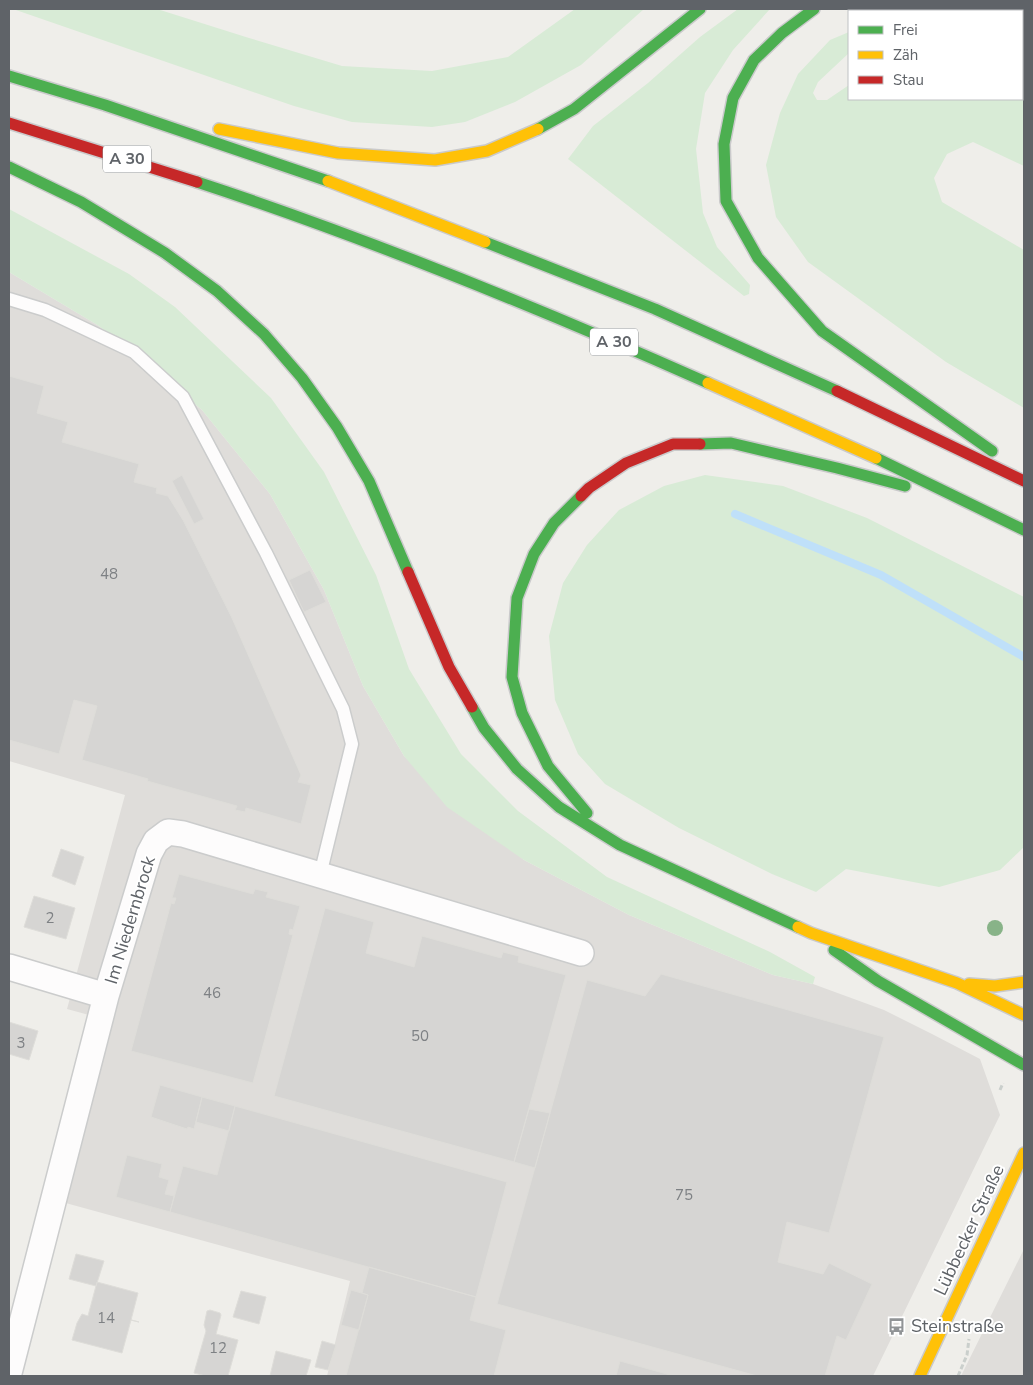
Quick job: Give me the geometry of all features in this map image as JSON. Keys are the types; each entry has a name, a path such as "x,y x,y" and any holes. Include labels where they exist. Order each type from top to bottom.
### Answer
{"main road":[{"path":"212,127 338,153 435,160 487,151 532,132 574,109 700,9"},
{"path":"814,9 782,33 754,60 733,98 724,144 726,201 758,258 822,330 1024,473"},
{"name":"A 30","path":"9,76 105,105 334,183 655,309 856,400 1024,481"},
{"path":"105,105 193,123"},
{"name":"A 30","path":"9,123 244,198 448,274 657,360 808,426 976,505 1024,530"},
{"path":"9,167 81,202 165,254 217,291 264,334 302,378 337,427 369,481 449,667 484,728 517,769 559,806 620,845 811,933 957,983 1024,1015"},
{"path":"620,845 582,808 548,766 522,713 512,677 517,598 534,554 554,523 589,488 626,463 673,444 731,443 837,468 976,505"},
{"path":"811,933 878,980 1024,1065"},
{"path":"957,983 995,986 1024,982"},
{"name":"Lübbecker Straße","path":"920,1376 1024,1153"}],"street":[{"name":"Im Niedernbrock","path":"9,1373 106,996 149,854 156,841 168,832 183,834 581,953"},
{"path":"9,967 106,996"}],"lane":[{"path":"9,299 45,310 134,352 184,397 266,553 343,709 352,744 320,875"}],"shaded area":[{"path":"9,272 99,326 202,410 270,494 324,590 363,686 404,756 524,860 629,915 773,975 813,984 884,1010 980,1059 1000,1115 873,1376 327,1376 350,1281 62,1202 111,1021 67,1009 125,795 9,761"},
{"path":"1024,1249 1024,1376 961,1376"}],"green space":[{"path":"13,9 157,9 342,66 432,71 508,57 575,9 644,9 581,65 515,102 465,122 432,127 352,122 294,106"},
{"path":"738,9 770,9 733,50 705,93 696,149 703,213 717,247 750,285 749,294 744,296 568,159 593,126 648,83 700,37"},
{"path":"848,32 848,54 818,82 813,93 817,100 827,100 848,86 848,100 1023,100 1024,83 1024,166 973,142 947,154 934,178 942,202 1024,250 1024,408 946,362 808,262 776,217 766,165 780,113 798,74 830,40"},
{"path":"9,209 129,274 175,307 271,398 324,472 376,575 409,669 461,754 518,811 607,877 770,952 815,977 813,984 773,975 629,915 524,860 447,807 404,756 363,686 324,590 270,494 202,410 99,326 9,272"},
{"path":"705,475 783,486 867,518 1024,597 1024,847 1000,870 939,887 846,869 816,892 772,874 679,828 605,784 578,754 555,700 549,636 563,583 587,545 619,510 664,486"}],"building":[{"path":"9,376 44,386 37,413 68,422 62,442 139,464 134,482 157,488 156,493 168,496 183,520 232,618 301,775 298,782 311,785 301,824 246,808 245,812 235,810 237,806 147,781 148,779 82,760 97,706 74,700 59,754 9,740"},
{"path":"182,475 204,519 194,524 172,481"},
{"path":"310,570 326,602 304,612 289,580"},
{"path":"61,849 84,857 75,885 52,876"},
{"path":"179,874 253,894 255,889 268,892 266,897 300,906 293,930 290,929 289,934 293,935 253,1083 131,1051 171,903 174,904 176,898 172,898"},
{"path":"34,896 75,908 66,939 24,927"},
{"path":"325,908 374,922 366,953 414,967 422,936 501,958 503,952 519,956 518,962 566,975 514,1162 274,1096"},
{"path":"661,974 884,1037 829,1233 787,1222 778,1262 823,1274 829,1263 872,1284 846,1340 837,1336 825,1376 757,1376 497,1304 587,980 645,996"},
{"path":"9,1022 38,1031 29,1060 9,1054"},
{"path":"160,1085 202,1097 194,1129 188,1127 187,1129 151,1117"},
{"path":"202,1097 235,1106 229,1131 196,1122"},
{"path":"235,1106 507,1182 476,1297 170,1212 183,1166 217,1175"},
{"path":"529,1109 550,1113 535,1168 514,1162"},
{"path":"127,1155 162,1164 159,1177 169,1180 165,1194 174,1196 170,1212 116,1197"},
{"path":"76,1254 104,1261 96,1286 69,1279"},
{"path":"369,1267 476,1297 470,1320 506,1330 494,1376 346,1376 368,1295 362,1293"},
{"path":"97,1282 138,1293 122,1353 72,1340 82,1314 88,1316"},
{"path":"351,1290 368,1295 359,1330 341,1325"},
{"path":"241,1291 266,1297 259,1324 233,1317"},
{"path":"210,1310 221,1315 216,1334 238,1340 228,1376 206,1376 194,1373 206,1331 204,1325 207,1311"},
{"path":"322,1341 336,1345 328,1370 315,1367"},
{"path":"276,1351 311,1360 306,1376 270,1376"},
{"path":"620,1361 674,1376 616,1376"}],"waterway":[{"path":"735,514 881,575 1024,657"}],"traffic: fast":[{"path":"538,129 574,109 700,9"},
{"path":"814,9 782,33 754,60 733,98 724,144 726,201 758,258 822,331 992,451"},
{"path":"9,76 105,105 328,181"},
{"path":"9,167 81,202 165,253 217,291 264,334 302,378 337,427 369,481 408,572"},
{"path":"197,182 327,227 455,276 582,328 708,383"},
{"path":"485,242 655,309 837,391"},
{"path":"700,444 731,443 905,486"},
{"path":"876,458 1024,530"},
{"path":"581,496 554,523 534,554 517,598 512,677 522,713 548,766 587,813"},
{"path":"472,707 484,728 517,769 559,807 620,845 798,927"},
{"path":"834,950 878,981 1024,1065"}],"traffic: slow":[{"path":"219,129 338,153 435,160 487,151 538,129"},
{"path":"328,181 485,242"},
{"path":"708,383 876,458"},
{"path":"798,927 957,983 1024,1015"},
{"path":"969,984 995,986 1024,982"},
{"path":"920,1376 1024,1153"}],"traffic: jam":[{"path":"9,123 197,182"},
{"path":"837,391 1024,481"},
{"path":"581,496 589,488 626,463 673,444 700,444"},
{"path":"408,572 449,667 472,707"}],"place":[{"name":"Steinstraße","path":"897,1326"}]}
